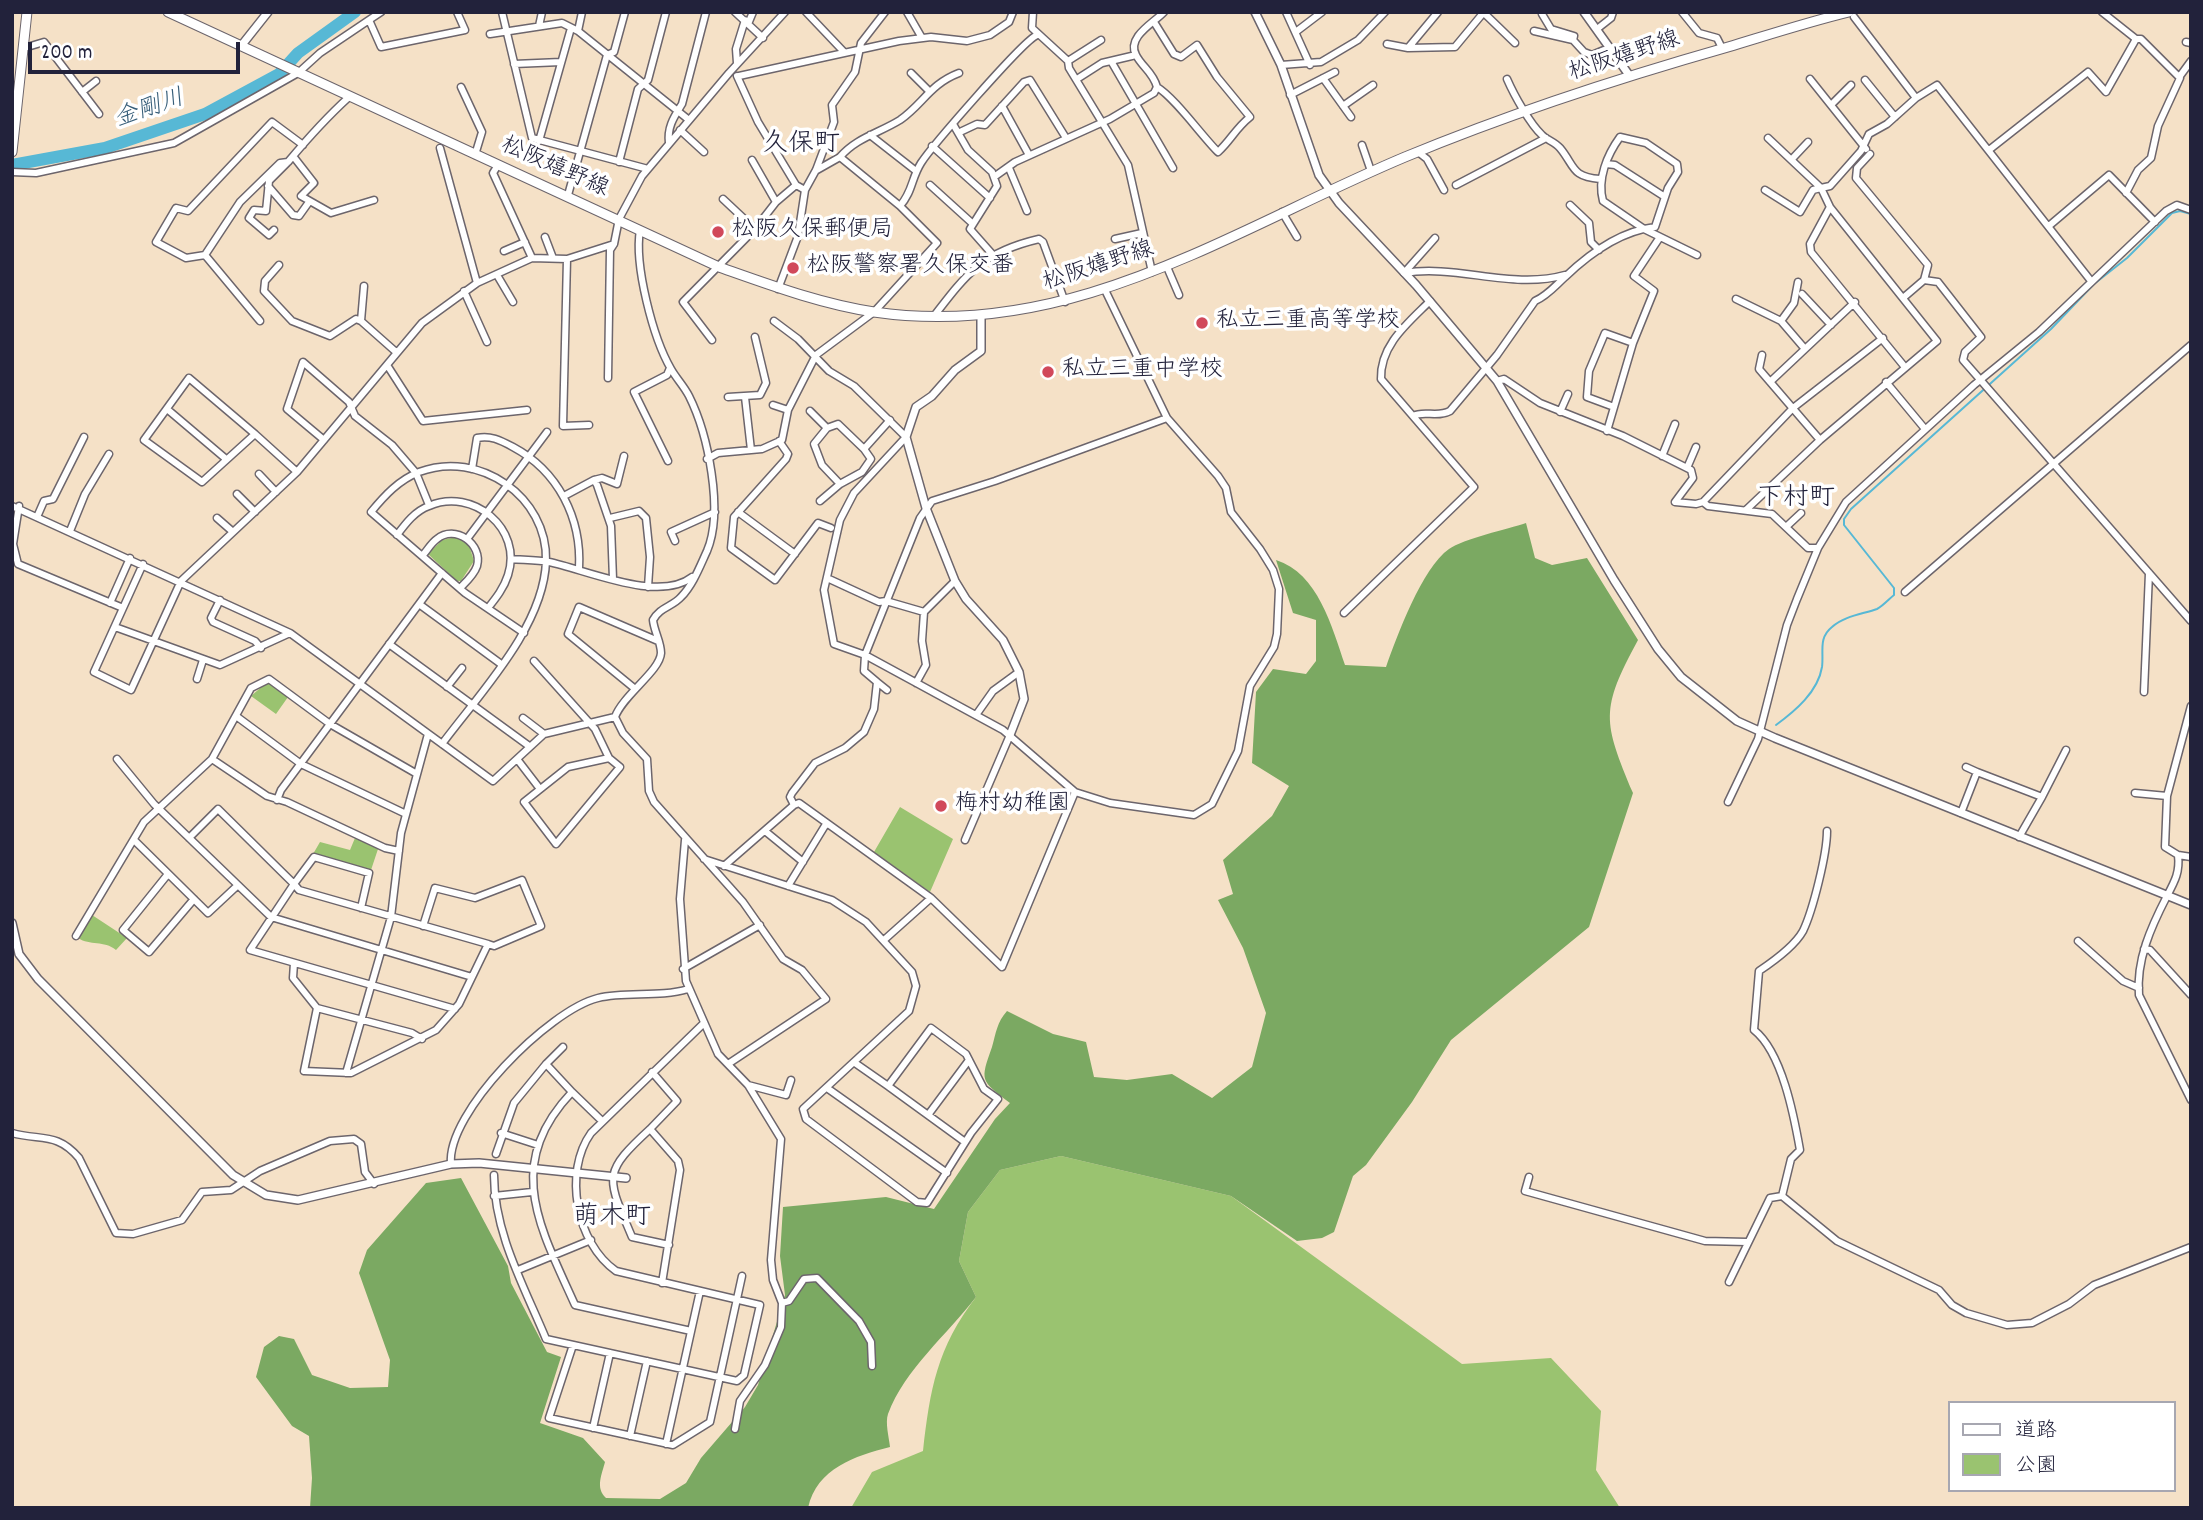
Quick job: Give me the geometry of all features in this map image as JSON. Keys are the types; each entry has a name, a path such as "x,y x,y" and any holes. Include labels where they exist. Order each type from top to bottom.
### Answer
{"main road":[{"path":"12,152 27,12"},
{"name":"松阪嬉野線","path":"168,12 719,267 778,289 874,312 934,316 981,316 1065,302 1105,290 1167,267 1371,171 1525,111 1629,75 1846,14"}],"street":[{"path":"241,46 268,12"},
{"path":"12,172 36,173 174,144 294,71 381,12"},
{"path":"369,20 381,47 465,30 457,12"},
{"path":"502,12 532,138 648,169"},
{"path":"539,26 542,12"},
{"path":"540,141 561,62 583,12"},
{"path":"607,55 614,52 625,12"},
{"path":"619,162 638,89 648,80 666,12"},
{"path":"669,143 668,134 678,110 706,12"},
{"path":"735,12 763,38"},
{"path":"737,63 736,49 746,22 754,12"},
{"path":"608,378 610,250 614,244 619,219 648,169 737,63 785,12"},
{"path":"806,12 844,52"},
{"path":"778,289 798,236 804,190 817,170 834,122 832,105 855,72 858,48 873,24 886,12"},
{"path":"907,12 922,38"},
{"path":"729,73 739,76 858,48 922,38 967,41 982,38 1003,26 1013,12"},
{"path":"1033,12 1032,28 1068,61 1069,68 1129,165 1152,272"},
{"path":"1154,22 1174,54 1181,57 1197,45 1217,77 1250,117 1236,128 1233,138 1219,152 1188,121 1168,94 1157,87 1152,73 1136,55 1138,36 1164,12"},
{"path":"1255,12 1281,65 1315,165 1331,191 1487,367 1658,649 1694,689 1737,720 1759,731 2191,905"},
{"path":"1286,12 1297,31 1310,65"},
{"path":"1297,31 1322,12"},
{"path":"1281,65 1310,65 1321,62 1358,40 1385,12"},
{"path":"1408,48 1438,12"},
{"path":"1584,12 1629,75"},
{"path":"1597,29 1611,18 1613,12"},
{"path":"1682,12 1699,33 1717,38 1722,48"},
{"path":"2102,12 2180,76"},
{"path":"1387,44 1408,48 1455,47 1484,13 1514,43"},
{"path":"1543,13 1551,29 1573,36 1573,40"},
{"path":"1846,14 1916,98"},
{"path":"490,34 562,23 689,120"},
{"path":"1534,31 1573,40 1592,55 1604,50"},
{"path":"900,206 911,194 916,172 932,146 1037,35"},
{"path":"1989,150 2088,72 2106,92 2136,39"},
{"path":"1068,61 1101,40"},
{"path":"24,48 44,42 99,114"},
{"path":"2160,57 2168,51"},
{"path":"568,195 607,55"},
{"path":"1077,79 1111,61 1136,55"},
{"path":"1111,61 1173,168"},
{"path":"2126,193 2138,170 2151,158 2158,126 2180,76 2189,70 2191,61"},
{"path":"514,64 561,62"},
{"path":"1290,95 1335,72"},
{"path":"911,73 928,90"},
{"path":"817,170 839,157 849,145 901,119 928,90 959,73"},
{"path":"739,76 758,122 796,185 804,190"},
{"path":"1323,78 1351,117"},
{"path":"1507,79 1518,104 1546,138 1562,150 1565,160 1579,175 1600,179"},
{"path":"1810,79 1866,148"},
{"path":"960,132 977,124 985,125 1030,80 1066,138"},
{"path":"1865,80 1895,117"},
{"path":"82,92 96,81"},
{"path":"1343,106 1373,85"},
{"path":"1832,104 1851,85"},
{"path":"1765,190 1800,212 1813,190 1830,186 1895,117 1916,98 1937,85 2050,225 2091,281"},
{"path":"461,87 482,132 475,155"},
{"path":"994,177 1028,155 1135,104 1154,93 1157,87"},
{"path":"274,230 269,234 249,218 254,210 266,211 268,186 349,97"},
{"path":"1002,106 1028,155"},
{"path":"291,159 281,163 240,202 205,255 186,258 156,242 176,208 188,211 272,122 303,145"},
{"path":"953,124 968,150 994,177 997,186 970,229 993,255"},
{"path":"680,130 704,152"},
{"path":"870,135 916,172"},
{"path":"1413,416 1421,413 1439,415 1450,411 1487,367 1535,301 1543,298 1567,274 1616,238 1644,229 1655,227 1665,197 1678,172 1677,164 1646,142 1620,137 1610,152 1600,179 1603,201 1644,229 1697,255"},
{"path":"1455,185 1546,138"},
{"path":"1747,509 1820,440 1904,366 1937,341 1830,206 1821,188 1769,138"},
{"path":"1792,159 1808,142"},
{"path":"1362,145 1371,171"},
{"path":"932,146 990,198"},
{"path":"440,148 477,283"},
{"path":"1866,148 1857,168 1857,178 1928,265 1924,280 1903,298"},
{"path":"1418,152 1427,159 1444,190"},
{"path":"707,459 718,453 762,449 779,441 788,410 816,355 874,312 937,243 900,206 839,157"},
{"path":"291,159 314,183 301,196 331,213 374,200"},
{"path":"752,160 776,202"},
{"path":"1606,164 1615,165 1665,197"},
{"path":"498,165 493,173 532,258"},
{"path":"1009,168 1027,211"},
{"path":"2050,225 2109,175 2155,222"},
{"path":"712,340 683,302 755,229 776,202 796,185"},
{"path":"930,185 973,224"},
{"path":"268,186 293,215 299,216 309,202"},
{"path":"723,199 755,229"},
{"path":"1570,205 1588,223 1591,242 1599,250"},
{"path":"1728,802 1759,731 1787,625 1818,548 1846,502 1980,380 2039,331 2155,222 2177,205 2191,210"},
{"path":"1830,206 1811,243 1811,252 1855,302 1904,366"},
{"path":"1282,212 1297,237"},
{"path":"615,717 622,701 660,660 653,620 662,609 680,598 696,574 713,531 715,512 707,459 689,395 670,368 643,282 638,244 640,230"},
{"path":"1115,239 1142,233"},
{"path":"545,237 554,258"},
{"path":"1607,430 1633,343 1654,291 1634,276 1660,237"},
{"path":"1404,273 1434,238"},
{"path":"934,316 970,270 1013,245 1039,239 1043,242 1065,302"},
{"path":"504,251 525,242"},
{"path":"143,564 94,672 131,690 181,581 298,472 422,323 477,283 532,258 567,259 614,244"},
{"path":"205,255 260,321"},
{"path":"567,259 563,426 589,425"},
{"path":"279,265 265,281 264,291 292,321 330,336 356,319 396,352"},
{"path":"1167,267 1179,295"},
{"path":"1404,273 1421,270 1529,281 1549,280 1567,274"},
{"path":"497,275 513,303"},
{"path":"1924,280 1938,282 1981,337 1965,352 1963,360 2191,621"},
{"path":"1781,321 1794,303 1798,282"},
{"path":"360,321 364,286"},
{"path":"981,316 981,351 955,370 932,396 916,407 906,437 869,475 847,504 824,597 834,644 865,655 1010,735 1075,792 1110,803 1185,816 1206,811 1238,751 1250,686 1273,647 1277,634 1279,589 1273,570 1231,512 1226,488 1167,418 1105,290"},
{"path":"464,291 487,342"},
{"path":"1802,294 1831,325"},
{"path":"1736,299 1781,321 1805,349"},
{"path":"1344,614 1474,487 1386,387 1381,369 1393,339 1430,301"},
{"path":"1770,382 1855,302"},
{"path":"774,321 816,355 829,371 854,386 906,437 926,509 955,581 966,599 998,634 1019,672 1024,699 965,840"},
{"path":"1614,407 1587,397 1589,371 1605,333 1633,343"},
{"path":"728,397 760,395 766,383 755,337"},
{"path":"1497,381 1504,379 1540,403 1607,430 1691,470 1693,478 1675,502 1696,504 1703,502 1793,408 1883,338"},
{"path":"1905,592 2191,345"},
{"path":"1762,355 1759,369 1820,440"},
{"path":"324,440 287,409 303,362 349,402 355,416 392,445 416,474 429,505"},
{"path":"387,365 423,421 527,410"},
{"path":"668,461 634,392 667,375 670,368"},
{"path":"254,434 202,482 145,440 189,377 298,472"},
{"path":"1886,382 1925,429"},
{"path":"1560,412 1568,394"},
{"path":"745,397 751,450"},
{"path":"774,405 788,410"},
{"path":"167,409 226,460"},
{"path":"810,411 827,428"},
{"path":"887,690 864,671 865,655 926,509 932,501 1167,418"},
{"path":"864,449 890,420"},
{"path":"820,501 840,484 862,472 871,458 838,424 827,428 814,444 821,466 840,484"},
{"path":"1662,456 1675,424"},
{"path":"467,539 547,432"},
{"path":"37,517 44,502 53,499 85,437"},
{"path":"472,469 477,438 493,438 529,457 550,477 564,496 577,532 579,569"},
{"path":"779,441 788,454 786,459 734,517 731,548 775,580 818,523 831,528"},
{"path":"1687,468 1696,447"},
{"path":"70,531 85,494 109,454"},
{"path":"564,496 602,478 617,484 624,456"},
{"path":"442,744 524,633 546,561 543,535 535,515 508,485 472,469 441,467 416,474 398,483 371,512 460,588 524,633"},
{"path":"259,474 276,492"},
{"path":"594,480 610,518 614,545 613,579"},
{"path":"237,494 255,512"},
{"path":"397,535 414,515 429,505 457,501 487,512 506,537 511,559 506,582 488,608"},
{"path":"1703,502 1708,506 1772,514 1808,548 1818,548"},
{"path":"123,608 18,564 12,544 15,506 290,632 493,781 544,734 615,717"},
{"path":"610,518 639,511 646,518 650,550 648,587"},
{"path":"675,541 671,532 715,512"},
{"path":"738,512 795,554"},
{"path":"1786,527 1801,513"},
{"path":"217,518 233,532"},
{"path":"422,556 444,535 454,534 467,539 474,546 478,561 474,572 460,588"},
{"path":"110,603 130,558"},
{"path":"511,559 546,561 648,587 685,583 696,574"},
{"path":"277,800 442,573"},
{"path":"2144,692 2149,573"},
{"path":"827,578 879,602 886,601 924,612"},
{"path":"915,683 926,665 922,641 924,612 955,581"},
{"path":"220,600 211,618 213,622 255,641 261,648"},
{"path":"419,604 500,664"},
{"path":"634,688 568,634 579,607 658,641"},
{"path":"115,627 152,643 220,665 261,648 290,632"},
{"path":"389,643 529,746"},
{"path":"197,679 203,660"},
{"path":"534,661 595,729 609,758 620,767 556,844 524,802 568,767 609,758"},
{"path":"447,687 462,667"},
{"path":"976,715 993,691 1019,672"},
{"path":"76,936 144,822 212,759 251,688 269,679 330,724 417,774"},
{"path":"794,805 790,797 792,793 815,763 845,748 864,732 874,709 877,682"},
{"path":"2191,706 2166,796 2165,847 2178,855 2191,857"},
{"path":"236,716 301,764 406,814"},
{"path":"615,717 623,733 647,759 649,791 654,802 685,840 743,902 783,959 802,970 827,999 728,1064"},
{"path":"523,718 544,734"},
{"path":"346,1073 391,917 398,851 428,734"},
{"path":"2019,837 2066,750"},
{"path":"117,759 159,808 271,917 472,977"},
{"path":"212,759 267,796 398,851"},
{"path":"517,759 540,789"},
{"path":"1966,767 2042,797"},
{"path":"1961,813 1977,772"},
{"path":"724,866 799,803 931,898 1002,967 1075,792"},
{"path":"2135,793 2166,796"},
{"path":"189,838 218,809 299,890 391,917 494,946 541,926 522,880 475,898 435,888 423,926"},
{"path":"788,886 826,824"},
{"path":"765,831 803,862"},
{"path":"1782,1196 1791,1159 1800,1150 1779,1069 1764,1037 1755,1030 1759,971 1794,943 1803,930 1827,847 1828,831"},
{"path":"134,840 208,913 237,885"},
{"path":"685,840 680,899 683,969 688,989 718,1054 748,1085 781,1139 771,1260 773,1280 782,1303 780,1327 765,1365 740,1401 735,1429"},
{"path":"2178,855 2179,871 2144,949 2138,988 2191,1100"},
{"path":"361,908 369,873 314,857 250,950 455,1009"},
{"path":"703,859 832,900 850,910 884,940 912,972 916,986 909,1011 803,1109 806,1119 917,1202 927,1203 965,1142 998,1099 984,1089 969,1060 931,1028 888,1086"},
{"path":"168,874 123,930 149,952 194,899"},
{"path":"884,940 931,898"},
{"path":"12,923 19,954 38,979 233,1175 266,1195 298,1200 452,1164 478,1163 626,1178"},
{"path":"683,969 760,925"},
{"path":"2078,941 2123,981 2138,988"},
{"path":"317,1008 304,1071 346,1073 436,1030 455,1009 488,944"},
{"path":"2144,949 2150,950 2191,995"},
{"path":"295,963 293,978 317,1008 422,1039"},
{"path":"452,1164 452,1148 462,1124 481,1095 505,1063 545,1029 596,999 673,993 688,989"},
{"path":"494,1175 494,1196 503,1234 546,1339 720,1378 737,1381 744,1376 760,1305 616,1271 601,1258 591,1240 577,1202 575,1173 580,1152 603,1121 703,1024"},
{"path":"496,1154 501,1133 519,1096 563,1047"},
{"path":"928,1115 969,1060"},
{"path":"855,1063 965,1142"},
{"path":"546,1064 603,1121"},
{"path":"652,1072 677,1101 618,1160 613,1177 615,1196 632,1237 669,1245"},
{"path":"748,1085 786,1095 791,1080"},
{"path":"827,1088 947,1173"},
{"path":"572,1092 550,1118 538,1145 532,1192 553,1257 575,1306 691,1331"},
{"path":"650,1129 678,1161 680,1170 662,1283"},
{"path":"12,1133 63,1142 71,1149 79,1158 116,1233 133,1234 182,1220 202,1192 226,1191 260,1171 330,1141 354,1139 365,1152 365,1172 374,1184"},
{"path":"501,1133 538,1145"},
{"path":"1529,1177 1525,1191 1705,1241 1747,1242"},
{"path":"494,1196 532,1192"},
{"path":"1729,1282 1770,1198 1782,1196 1837,1241 1939,1290 1952,1305 1966,1313 2007,1325 2032,1323 2069,1304 2094,1285 2191,1247"},
{"path":"518,1270 591,1240"},
{"path":"573,1345 549,1418 673,1445 708,1425 742,1276"},
{"path":"782,1303 789,1301 804,1279 817,1278 859,1321 871,1342 872,1366"},
{"path":"666,1444 700,1291"},
{"path":"593,1428 610,1353"},
{"path":"630,1436 647,1361"}],"green space":[{"path":"1526,523 1535,558 1552,565 1587,558 1638,640 1617,683 1610,716 1616,749 1633,793 1589,927 1451,1040 1412,1102 1366,1165 1353,1176 1334,1232 1322,1238 1297,1241 1231,1196 1061,1156 1000,1170 968,1212 959,1261 976,1297 916,1367 895,1398 887,1418 890,1447 851,1460 829,1473 813,1494 808,1508 310,1508 312,1478 309,1436 292,1426 256,1377 264,1347 279,1336 294,1339 312,1375 350,1388 388,1387 390,1360 359,1273 367,1250 426,1183 461,1178 508,1266 511,1283 547,1352 561,1357 540,1423 583,1438 605,1462 600,1485 606,1498 660,1499 686,1483 701,1458 745,1407 758,1385 785,1295 780,1256 783,1207 886,1197 934,1209 995,1119 1010,1103 985,1079 997,1028 1007,1011 1053,1034 1086,1042 1094,1077 1127,1080 1172,1074 1212,1098 1252,1067 1266,1013 1243,948 1218,900 1233,894 1223,860 1272,816 1289,786 1252,763 1256,692 1273,669 1306,674 1316,661 1316,620 1293,613 1276,560 1303,577 1313,589 1329,619 1345,665 1386,667 1420,587 1439,558 1449,549 1464,542"},
{"path":"456,537 469,545 474,561 461,581 457,581 428,554 442,540"},
{"path":"265,684 271,684 288,697 276,714 251,696"},
{"path":"900,807 953,839 930,892 874,852"},
{"path":"355,838 378,849 371,870 313,854 320,842 350,850"},
{"path":"92,915 127,938 116,950 78,938"},
{"path":"1061,1156 1231,1196 1462,1364 1551,1358 1601,1411 1596,1470 1620,1508 851,1508 872,1472 923,1451 937,1370 952,1334 976,1297 959,1261 968,1212 1000,1170"}],"waterway":[{"name":"金剛川","path":"12,165 105,148 205,114 279,74 298,53 355,12"},
{"path":"1776,725 1798,707 1816,685 1822,667 1823,641 1828,631 1842,620 1877,609 1894,595 1894,588 1844,525 1844,519 1851,509 2051,329 2094,284 2127,258 2172,213 2180,211 2191,214"}],"place":[{"name":"松阪久保郵便局","path":"718,232"},
{"name":"松阪警察署久保交番","path":"793,268"},
{"name":"私立三重高等学校","path":"1202,323"},
{"name":"私立三重中学校","path":"1048,372"},
{"name":"梅村幼稚園","path":"941,806"}],"district":[{"name":"久保町","path":"801,146"},
{"name":"下村町","path":"1796,500"},
{"name":"萌木町","path":"612,1219"}]}
